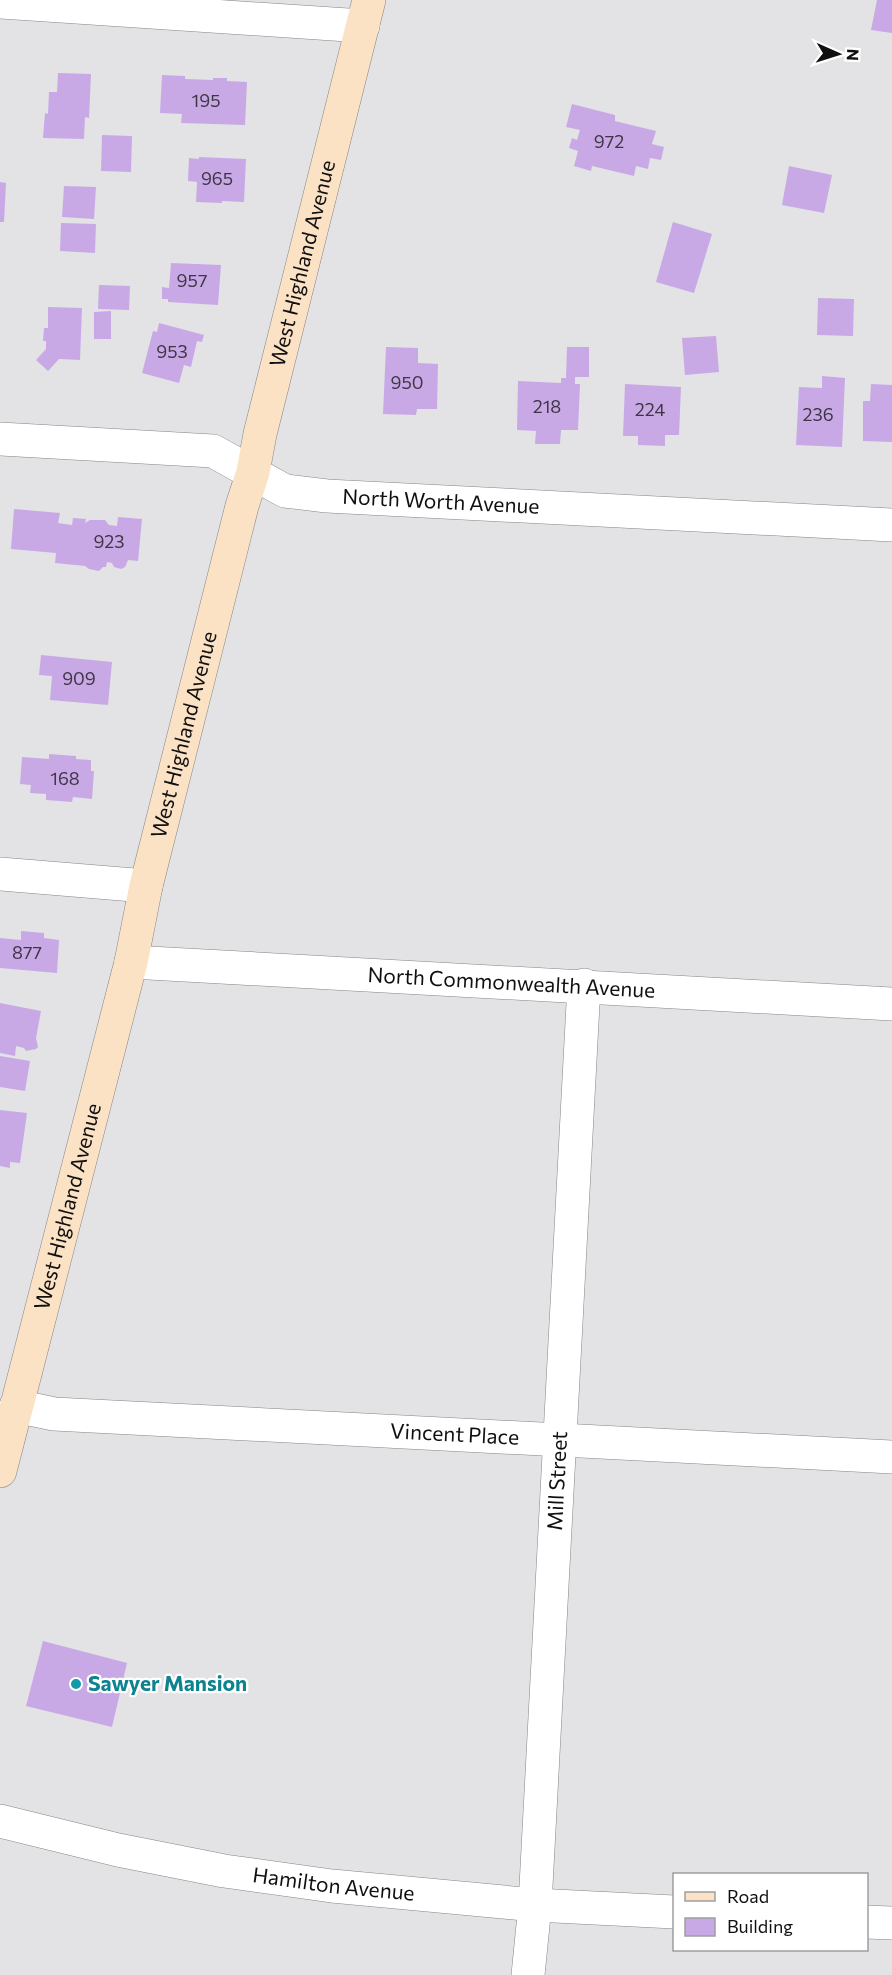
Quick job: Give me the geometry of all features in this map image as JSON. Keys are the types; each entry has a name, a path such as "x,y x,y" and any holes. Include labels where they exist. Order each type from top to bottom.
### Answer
{"main road":[{"name":"West Highland Avenue","path":"0,1471 131,962 146,886 239,518 253,472 260,434 366,13"}],"street":[{"path":"0,2 366,13"},
{"name":"North Worth Avenue","path":"0,440 213,451 285,490 327,496 892,525"},
{"path":"0,874 146,886"},
{"name":"North Commonwealth Avenue","path":"131,962 892,1004"},
{"name":"Mill Street","path":"528,1975 535,1905 584,986"},
{"name":"Vincent Place","path":"16,1406 54,1414 892,1457"},
{"name":"Hamilton Avenue","path":"0,1821 118,1850 224,1870 332,1886 535,1905 673,1912"},
{"path":"868,1922 892,1923"}],"building":[{"path":"877,0 892,0 892,33 871,30"},
{"path":"58,73 91,74 89,118 85,117 84,139 43,138 45,113 48,114 49,92 57,92"},
{"path":"162,75 185,76 185,79 227,78 227,81 247,82 245,125 181,123 182,114 160,113"},
{"path":"572,104 615,115 615,121 656,131 652,144 664,147 661,160 650,158 648,169 636,166 634,176 592,166 591,171 574,166 578,151 569,148 572,138 577,140 580,130 566,127"},
{"path":"102,135 132,136 131,172 101,171"},
{"path":"199,157 246,159 244,202 196,202 197,182 188,181 189,158 199,159"},
{"path":"789,166 832,175 824,213 782,205"},
{"path":"0,182 6,183 4,222 0,222"},
{"path":"64,186 96,187 94,219 62,217"},
{"path":"673,222 712,234 694,293 656,282"},
{"path":"61,223 96,224 95,253 60,251"},
{"path":"171,263 221,265 218,305 168,302 168,299 162,299 162,287 169,288"},
{"path":"99,285 130,286 129,310 98,309"},
{"path":"818,298 854,299 853,336 817,335"},
{"path":"48,307 82,308 80,360 59,359 48,371 36,360 46,349 46,341 43,341 44,328 48,328"},
{"path":"111,311 111,339 94,339 94,312"},
{"path":"159,323 204,335 202,342 197,341 191,367 184,365 179,383 142,373 153,331 157,332"},
{"path":"716,336 719,372 685,375 682,338"},
{"path":"386,347 418,348 418,363 438,364 437,409 417,409 416,415 383,414"},
{"path":"567,347 589,347 589,377 575,377 575,384 580,384 578,430 561,430 560,444 535,444 536,431 517,430 518,381 561,383 561,378 566,378"},
{"path":"822,376 845,378 842,447 796,445 799,387 822,388"},
{"path":"625,384 681,387 679,435 665,435 665,446 638,445 638,436 623,436"},
{"path":"871,384 892,385 892,442 863,441 863,401 870,401"},
{"path":"14,509 60,513 58,523 72,525 73,518 86,519 85,523 90,520 105,520 109,525 117,526 118,517 142,519 138,561 128,560 125,567 121,569 107,562 106,567 99,571 85,566 55,563 56,553 11,549"},
{"path":"41,655 112,662 108,705 50,700 52,676 39,675"},
{"path":"49,754 76,756 76,759 91,760 91,771 94,771 92,799 73,797 72,802 46,800 46,794 30,793 31,785 20,784 22,757 49,759"},
{"path":"21,931 44,933 44,938 59,940 57,973 0,968 0,938 21,940"},
{"path":"0,1003 41,1011 36,1049 26,1051 16,1046 15,1056 0,1053"},
{"path":"0,1056 30,1061 25,1091 0,1087"},
{"path":"0,1110 27,1113 20,1163 10,1162 10,1168 0,1166"},
{"name":"Sawyer Mansion","path":"43,1641 127,1663 112,1727 26,1706"}],"place":[{"name":"Sawyer Mansion","path":"76,1684"}]}
